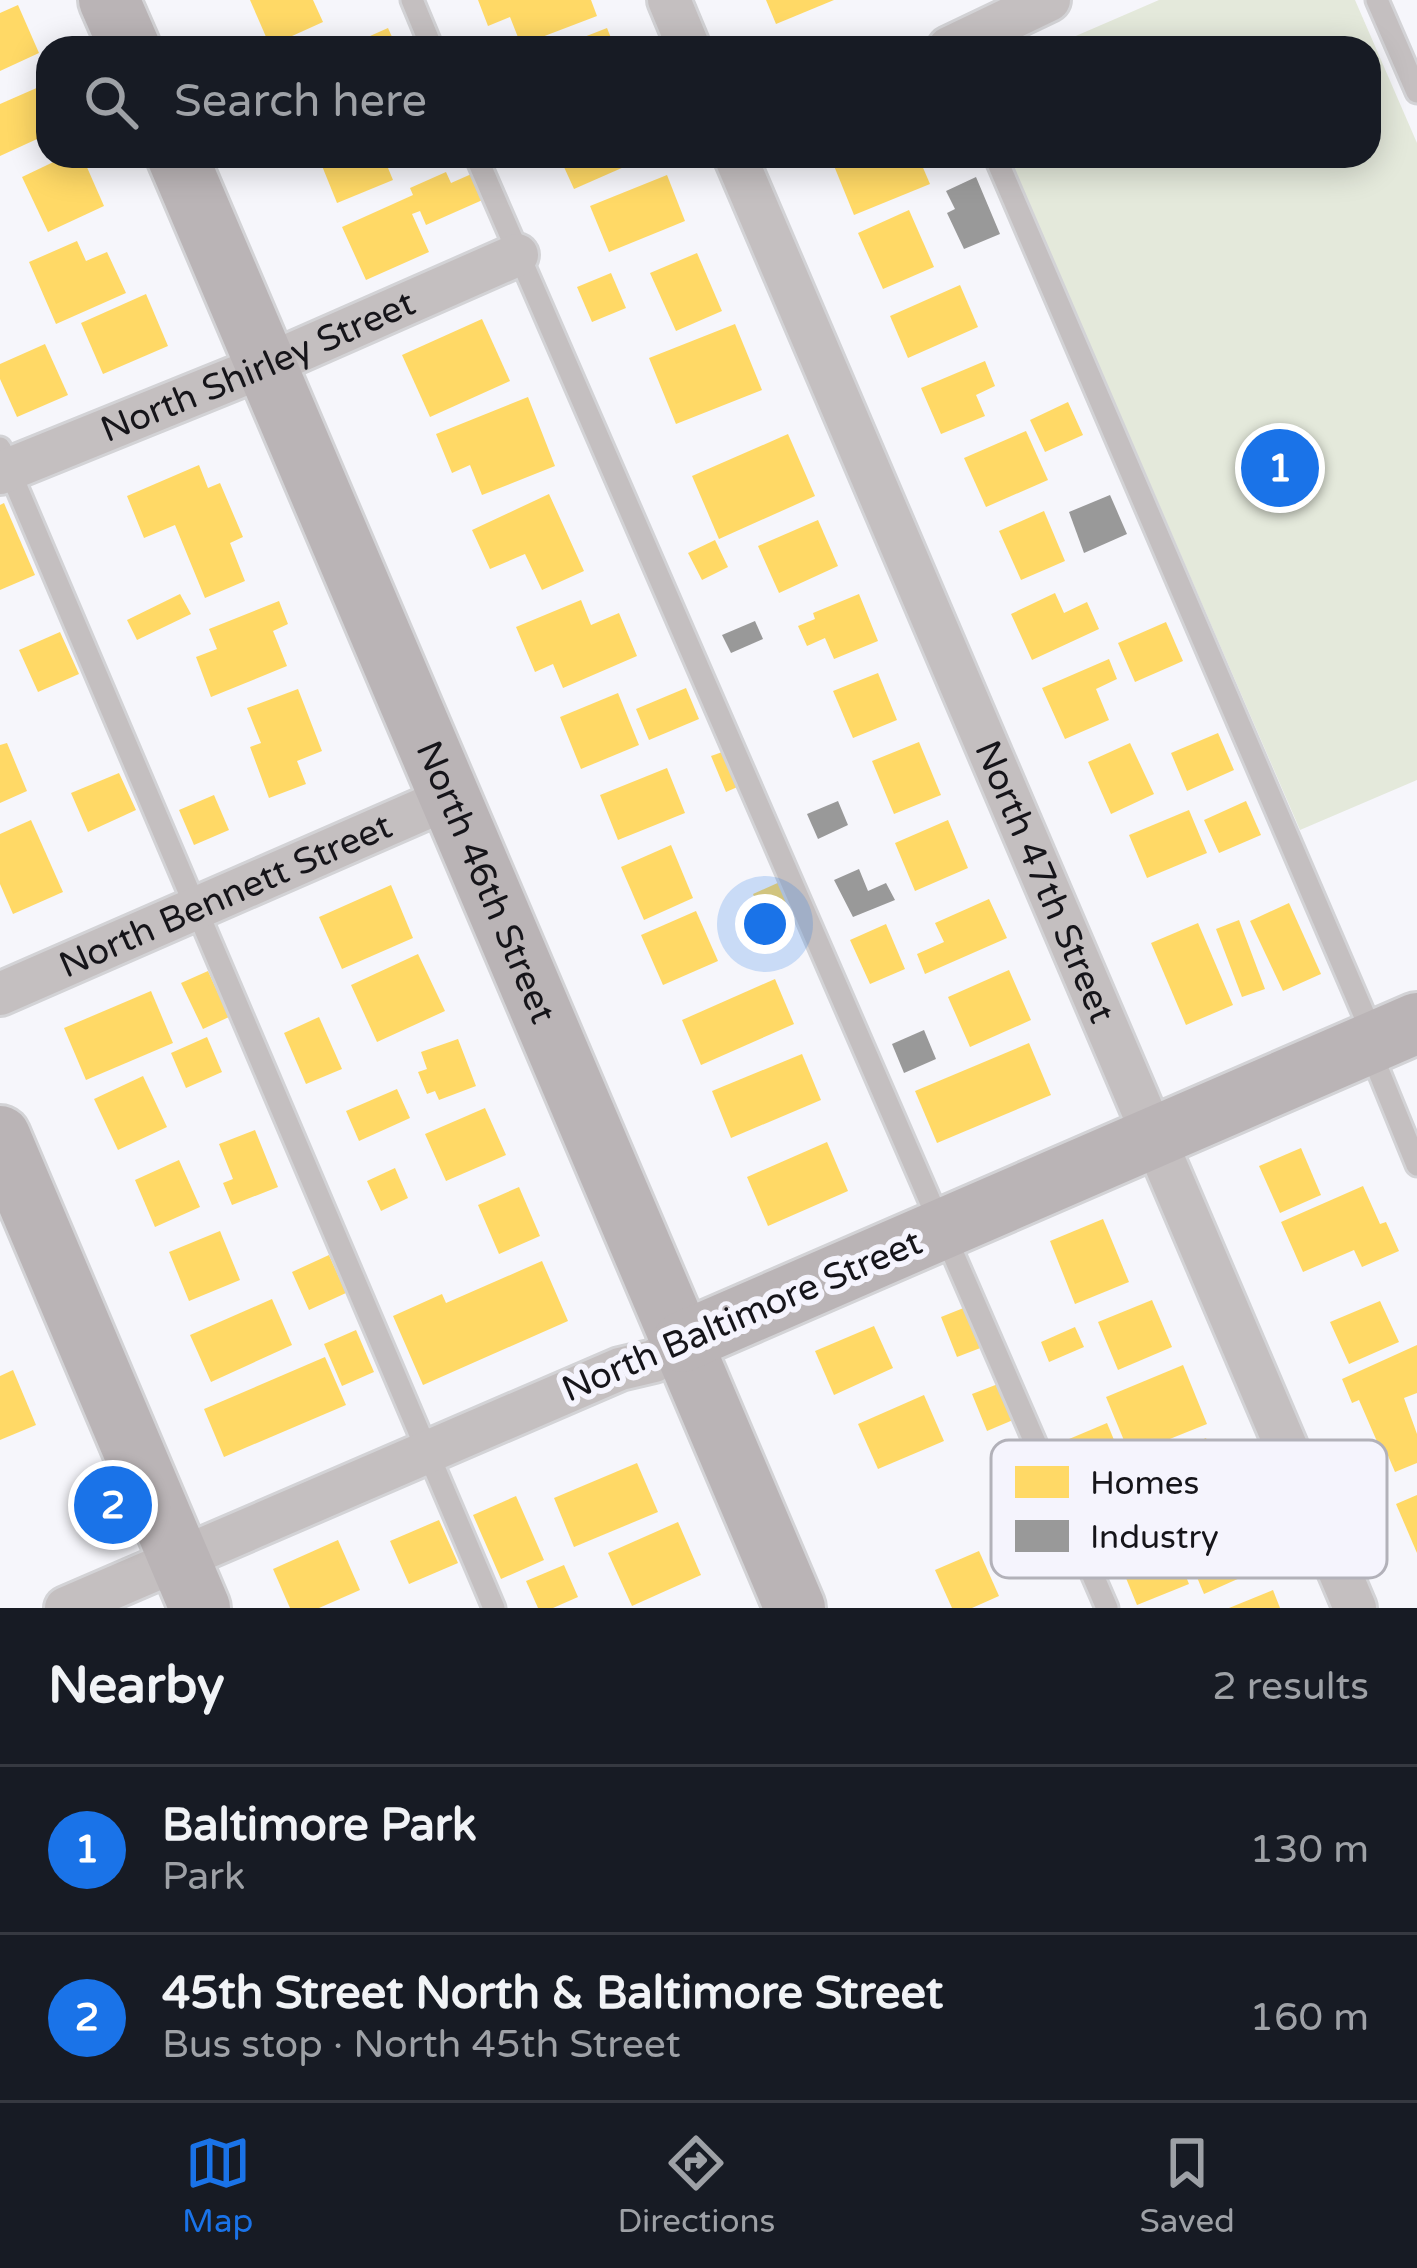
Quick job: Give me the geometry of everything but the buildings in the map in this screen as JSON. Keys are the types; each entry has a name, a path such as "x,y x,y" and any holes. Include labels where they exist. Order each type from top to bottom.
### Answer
{"street":[{"path":"109,0 125,36"},
{"path":"669,0 684,36"},
{"path":"974,36 1049,0"},
{"name":"North 46th Street","path":"182,168 795,1608"},
{"name":"North 47th Street","path":"740,168 1283,1440"},
{"name":"North Shirley Street","path":"3,464 268,365 517,255"},
{"name":"North Bennett Street","path":"0,994 451,797"},
{"name":"North Baltimore Street","path":"66,1608 190,1584 428,1452 620,1369 654,1361 682,1342 1386,1035"},
{"path":"0,1136 190,1584"},
{"name":"North 47th Street","path":"1342,1578 1355,1608"}],"lane":[{"path":"412,0 427,36"},
{"path":"1377,0 1417,92"},
{"path":"481,168 1035,1440"},
{"path":"1000,168 1386,1035 1417,1165"},
{"path":"3,464 494,1608"},
{"path":"1094,1578 1107,1608"}],"shaded area":[{"path":"1159,0 1355,0 1371,36 1076,36"},
{"path":"1381,60 1417,143 1417,780 1300,830 1013,168 1381,168"}],"place":[{"name":"Baltimore Park","path":"1280,468"},
{"name":"45th Street North & Baltimore Street","path":"113,1505"}]}
